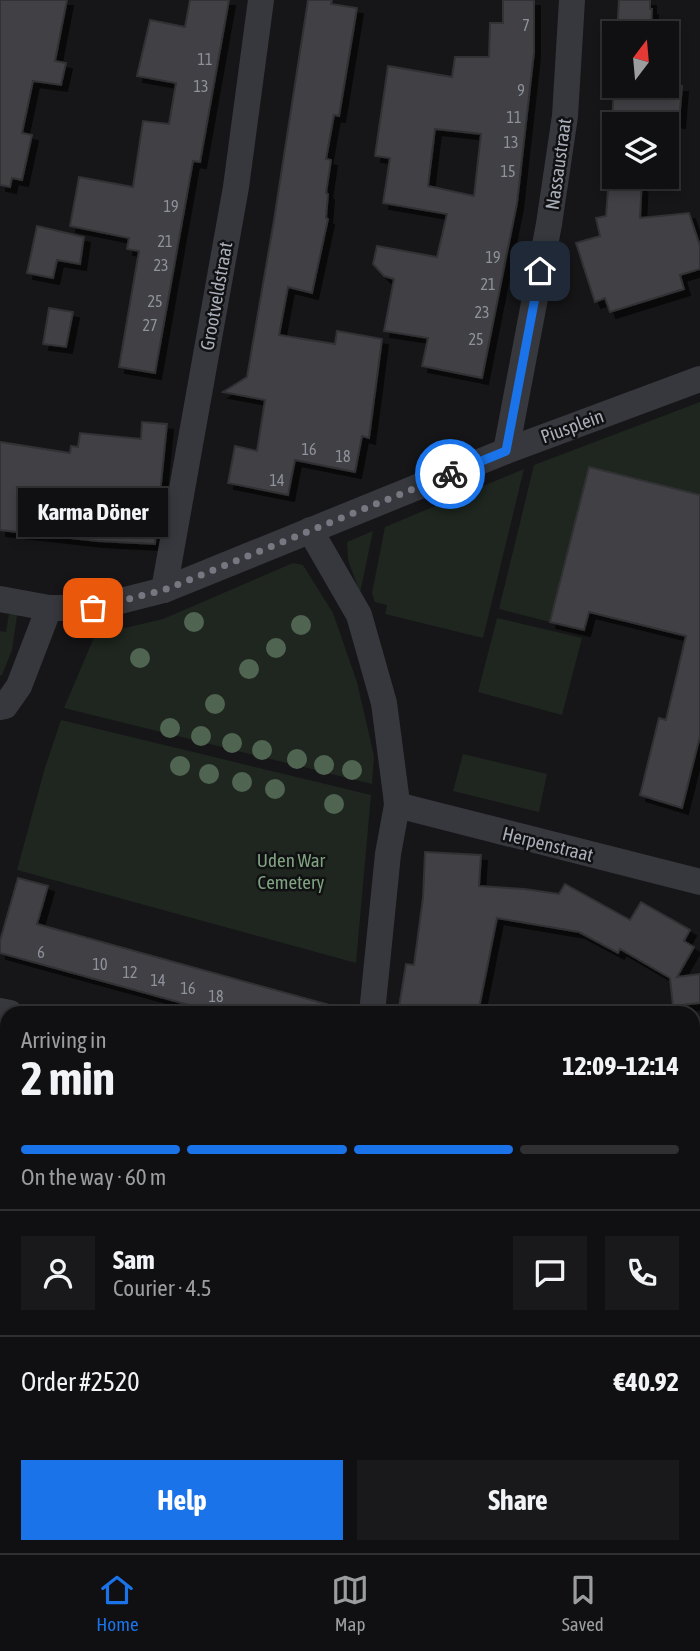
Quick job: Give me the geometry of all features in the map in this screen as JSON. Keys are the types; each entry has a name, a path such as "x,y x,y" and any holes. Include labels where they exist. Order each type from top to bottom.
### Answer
{"street":[{"name":"Grootveldstraat","path":"164,590 236,187 261,0"},
{"name":"Nassaustraat","path":"506,451 549,224 565,116 572,0"},
{"name":"Piusplein","path":"0,599 49,608 93,608 164,590 506,451 700,379"},
{"path":"310,530 359,615 384,703 397,805 388,854 373,1006"},
{"path":"0,707 5,706 19,686 49,608"},
{"name":"Herpenstraat","path":"397,805 700,882"}],"green space":[{"path":"700,402 700,495 589,467 550,622 499,609 534,465"},
{"path":"524,469 483,638 385,614 387,605 375,602 372,593 385,527"},
{"path":"373,531 360,593 348,560 347,542"},
{"path":"293,563 303,565 333,613 357,682 374,756 372,784 64,708 95,635 163,619"},
{"path":"9,614 17,615 12,650 0,675 0,631 6,632"},
{"path":"497,618 582,638 562,715 478,692"},
{"name":"Uden War Cemetery","path":"61,720 371,795 356,963 17,870"},
{"path":"463,754 547,774 539,812 453,791"}],"building":[{"path":"0,0 67,0 55,61 66,63 61,85 33,81 22,133 32,135 22,180 12,178 10,187 0,185"},
{"path":"190,0 229,0 200,162 193,161 155,373 119,367 139,251 127,249 129,238 70,226 79,177 133,187 143,121 169,124 176,83 137,76 150,20 185,27"},
{"path":"308,0 332,0 331,4 357,8 339,116 334,115 326,159 331,160 326,193 328,219 312,293 288,287 279,335 335,344 337,331 382,339 369,438 362,436 355,472 295,460 288,495 228,483 235,446 257,451 265,400 223,392 247,377"},
{"path":"503,0 534,0 534,52 517,203 482,378 422,366 428,338 384,331 394,279 384,276 373,264 377,246 437,257 447,214 383,203 390,158 375,156 388,66 452,77 455,57 489,57 490,23 503,23","holes":["435,129 481,134 474,196 428,186"]},
{"path":"619,0 650,0 652,21 618,21"},
{"path":"679,86 682,86 679,122 679,112 613,112 613,98 679,98"},
{"path":"608,189 641,189 640,218 689,213 700,246 700,269 680,275 684,289 610,312 605,298 595,302 576,243 600,236 596,218 606,216"},
{"path":"37,226 84,237 80,264 57,260 53,278 27,273"},
{"path":"49,308 73,312 66,347 43,344"},
{"path":"142,422 167,424 155,544 97,541 0,530 0,442 70,453 71,446 78,447 80,433 141,439"},
{"path":"589,467 700,495 700,736 682,808 640,795 659,718 666,720 686,636 589,612 584,630 550,622"},
{"path":"425,852 481,855 479,886 559,894 565,884 630,920 641,902 690,930 684,941 694,947 677,977 700,974 700,1003 673,1006 670,978 620,949 618,953 579,932 497,918 479,1006 399,1006 406,964 414,965 423,898"},
{"path":"18,878 48,886 37,924 333,1006 193,1006 0,953 0,941"}],"way so far":[{"path":"93,608 164,590 450,474"}],"place":[{"name":"Karma Döner","path":"93,608"}],"route":[{"path":"450,474 506,451 540,271"}]}
